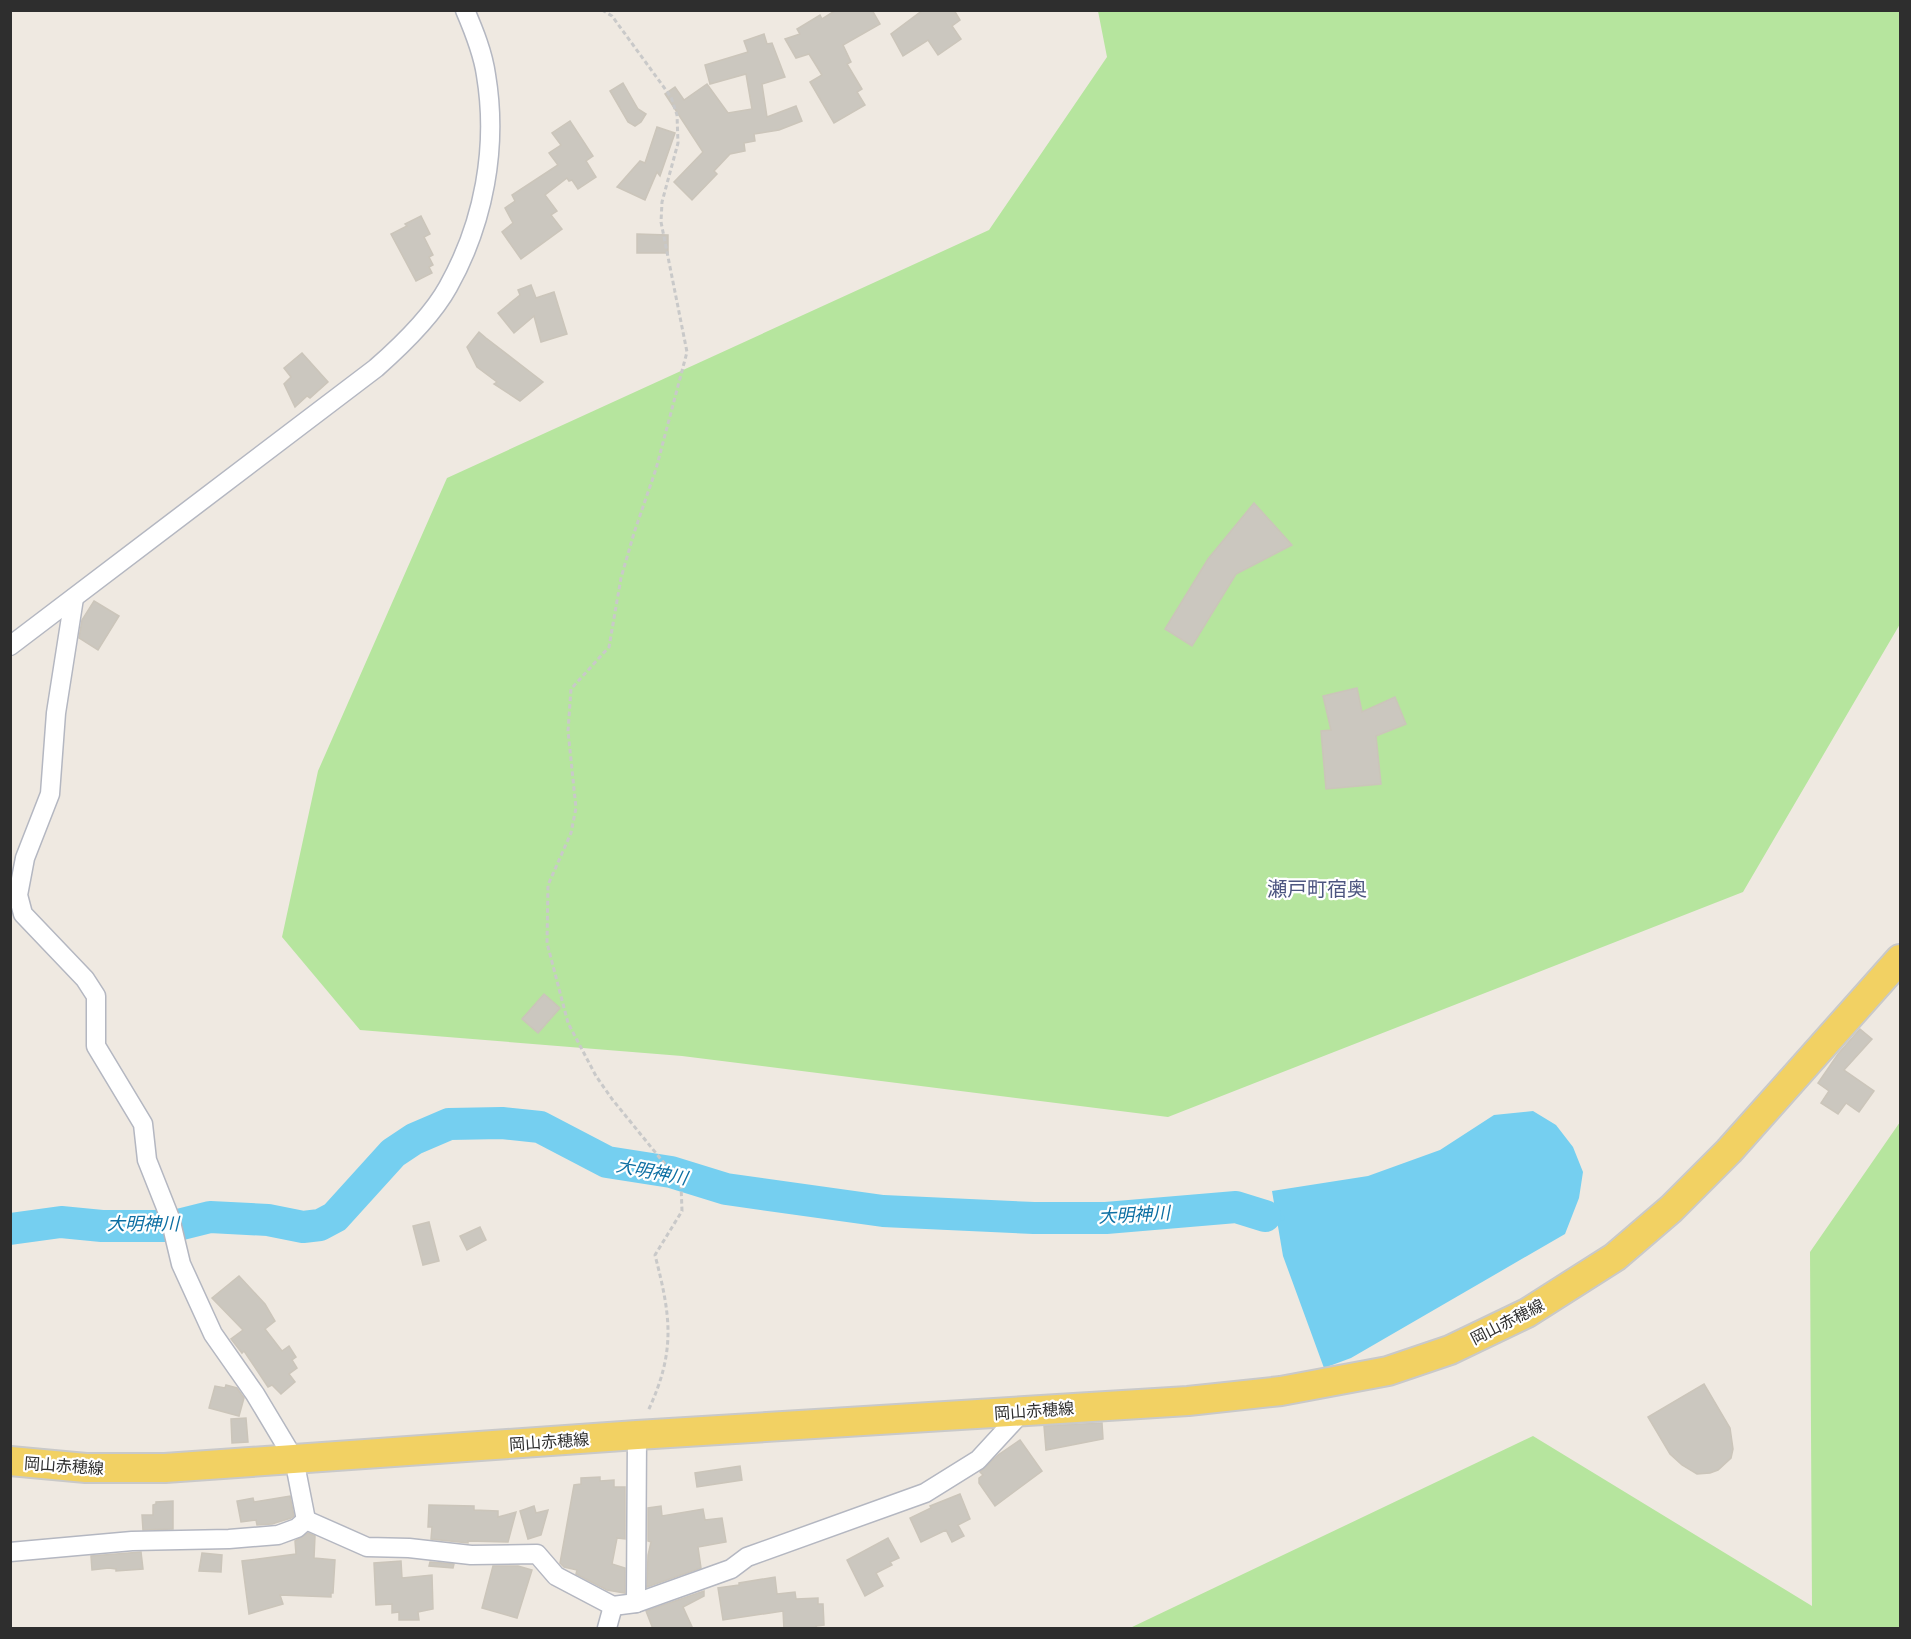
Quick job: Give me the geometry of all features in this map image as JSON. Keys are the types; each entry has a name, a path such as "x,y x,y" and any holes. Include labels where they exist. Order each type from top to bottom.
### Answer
{"main road":[{"name":"岡山赤穂線","path":"10,1461 86,1468 165,1468 637,1435 1188,1401 1281,1391 1377,1373 1450,1350 1527,1313 1615,1257 1671,1209 1729,1151 1900,959"}],"street":[{"path":"10,646 376,368 408,340 448,288 473,228 489,169 490,117 486,74 474,31 465,10"},
{"path":"74,598 56,713 50,794 25,858 18,895 23,914 85,979 96,996 96,1046 143,1124 147,1160 170,1218 181,1264 213,1334 255,1394 294,1459 306,1520"},
{"path":"306,1520 367,1547 409,1548 471,1555 537,1554 556,1576 613,1606 636,1604 731,1569 747,1557 925,1493 978,1460 1023,1411"},
{"path":"636,1604 637,1435"},
{"path":"10,1552 132,1541 229,1539 278,1535 297,1528 306,1520"},
{"path":"607,1629 613,1606"}],"path":[{"path":"602,10 612,16 671,97 677,115 678,143 662,202 661,222 687,352 657,469 621,578 609,647 571,689 568,731 576,808 571,833 548,885 547,943 568,1023 596,1076 681,1184 682,1211 655,1256 667,1303 668,1350 658,1390 637,1435"}],"green space":[{"path":"1098,11 1900,11 1900,624 1743,892 1168,1117 682,1056 360,1030 282,937 318,771 447,478 989,230 1107,57"},
{"path":"1900,1122 1900,1628 1130,1628 1533,1436 1812,1606 1810,1252"}],"water":[{"path":"1533,1111 1556,1125 1573,1147 1583,1172 1579,1198 1565,1234 1351,1358 1324,1368 1283,1256 1272,1191 1368,1176 1440,1150 1494,1115"}],"building":[{"path":"836,10 872,10 880,24 843,45 851,62 847,64 862,89 857,92 865,105 834,123 810,82 822,75 809,54 796,58 785,39 800,34 797,29 820,15 822,19"},
{"path":"923,10 954,10 960,20 952,26 961,39 938,55 928,40 903,56 891,34"},
{"path":"764,34 767,44 772,43 785,77 762,84 767,117 796,106 802,121 779,130 754,134 755,141 744,143 745,151 730,154 714,171 717,174 692,200 674,182 703,152 665,94 675,87 684,100 707,84 728,113 752,109 746,74 710,84 705,65 748,52 744,41"},
{"path":"623,83 638,109 646,114 635,126 628,122 610,91"},
{"path":"570,121 593,156 586,161 596,177 578,189 572,180 569,181 567,178 545,195 557,211 551,215 562,229 521,259 502,232 513,223 505,208 515,201 512,195 558,165 549,153 561,145 552,133"},
{"path":"657,127 675,133 660,176 657,172 645,200 617,187 640,161 645,163"},
{"path":"421,216 430,234 424,237 433,255 429,257 433,265 429,267 432,273 416,281 391,234"},
{"path":"637,234 668,235 668,253 637,253"},
{"path":"531,285 536,298 554,292 567,334 541,342 534,316 514,333 498,313 520,295 518,290"},
{"path":"479,332 543,382 520,401 494,384 497,382 477,367 467,347"},
{"path":"302,353 328,382 310,398 307,396 295,407 284,384 291,377 284,368"},
{"path":"1254,503 1292,545 1236,574 1192,646 1165,629 1208,559"},
{"path":"94,601 119,616 98,650 79,638 82,620"},
{"path":"1357,688 1362,712 1395,697 1406,724 1376,736 1381,784 1326,789 1321,731 1331,730 1323,696"},
{"path":"544,994 560,1008 538,1033 522,1019"},
{"path":"1860,1029 1872,1039 1844,1070 1874,1091 1859,1112 1846,1103 1838,1114 1821,1103 1829,1091 1818,1083 1838,1054"},
{"path":"429,1222 439,1261 423,1265 413,1226"},
{"path":"480,1227 486,1240 467,1250 460,1236"},
{"path":"239,1276 265,1304 275,1321 265,1329 282,1351 289,1346 296,1357 292,1360 297,1368 289,1374 295,1382 281,1394 272,1385 268,1387 244,1351 242,1353 231,1339 243,1330 212,1298"},
{"path":"1704,1384 1730,1428 1733,1449 1731,1458 1718,1470 1697,1474 1670,1454 1648,1417"},
{"path":"226,1385 237,1388 244,1398 239,1416 209,1408 215,1386 225,1388"},
{"path":"246,1418 248,1442 232,1443 231,1419"},
{"path":"1102,1423 1103,1439 1046,1450 1044,1426"},
{"path":"1020,1440 1042,1471 995,1506 979,1483 979,1478 983,1475 980,1472 998,1455"},
{"path":"740,1466 742,1480 697,1487 695,1473"},
{"path":"600,1477 600,1481 614,1480 614,1487 625,1487 625,1539 617,1538 612,1564 625,1568 625,1593 607,1590 576,1574 577,1570 564,1567 560,1563 574,1485 581,1484 581,1478"},
{"path":"960,1494 970,1519 958,1525 964,1536 952,1542 946,1530 921,1542 910,1518 931,1508 930,1506"},
{"path":"290,1496 294,1516 291,1518 272,1524 257,1525 256,1520 241,1522 237,1501 253,1498 254,1502"},
{"path":"173,1501 173,1529 143,1530 142,1515 153,1515 153,1505 156,1502"},
{"path":"429,1505 474,1506 474,1510 498,1511 498,1517 516,1512 508,1542 468,1541 468,1543 431,1539 432,1527 428,1527"},
{"path":"534,1506 536,1513 548,1510 541,1535 528,1539 520,1511"},
{"path":"661,1506 662,1516 703,1509 705,1520 722,1518 726,1542 698,1547 701,1568 647,1587 648,1555 651,1542 648,1541 648,1508"},
{"path":"308,1533 315,1536 314,1558 335,1560 331,1597 280,1595 283,1604 249,1614 242,1561 296,1554 295,1541"},
{"path":"888,1538 899,1558 890,1562 892,1565 876,1573 883,1586 865,1596 847,1560"},
{"path":"141,1552 143,1569 92,1570 91,1556"},
{"path":"202,1553 222,1555 221,1572 199,1571"},
{"path":"401,1561 402,1578 432,1575 433,1609 418,1612 419,1620 399,1620 399,1612 392,1613 392,1604 376,1605 374,1563"},
{"path":"430,1562 454,1564 453,1568 429,1566"},
{"path":"493,1566 518,1566 532,1570 517,1618 482,1608"},
{"path":"775,1577 777,1594 795,1592 796,1599 818,1598 818,1604 823,1604 824,1625 816,1626 817,1629 784,1629 783,1611 723,1620 718,1588"},
{"path":"704,1591 704,1596 683,1607 693,1629 653,1629 646,1611"}],"waterway":[{"name":"大明神川","path":"10,1229 61,1222 102,1226 174,1226 210,1217 268,1220 303,1227 320,1225 335,1217 393,1153 414,1139 449,1124 502,1123 540,1127 607,1162 671,1172 726,1189 883,1211 1034,1218 1106,1218 1236,1207 1265,1216"},
{"path":"1265,1216 1282,1218"}],"district":[{"name":"瀬戸町宿奥","path":"1317,888"}]}
